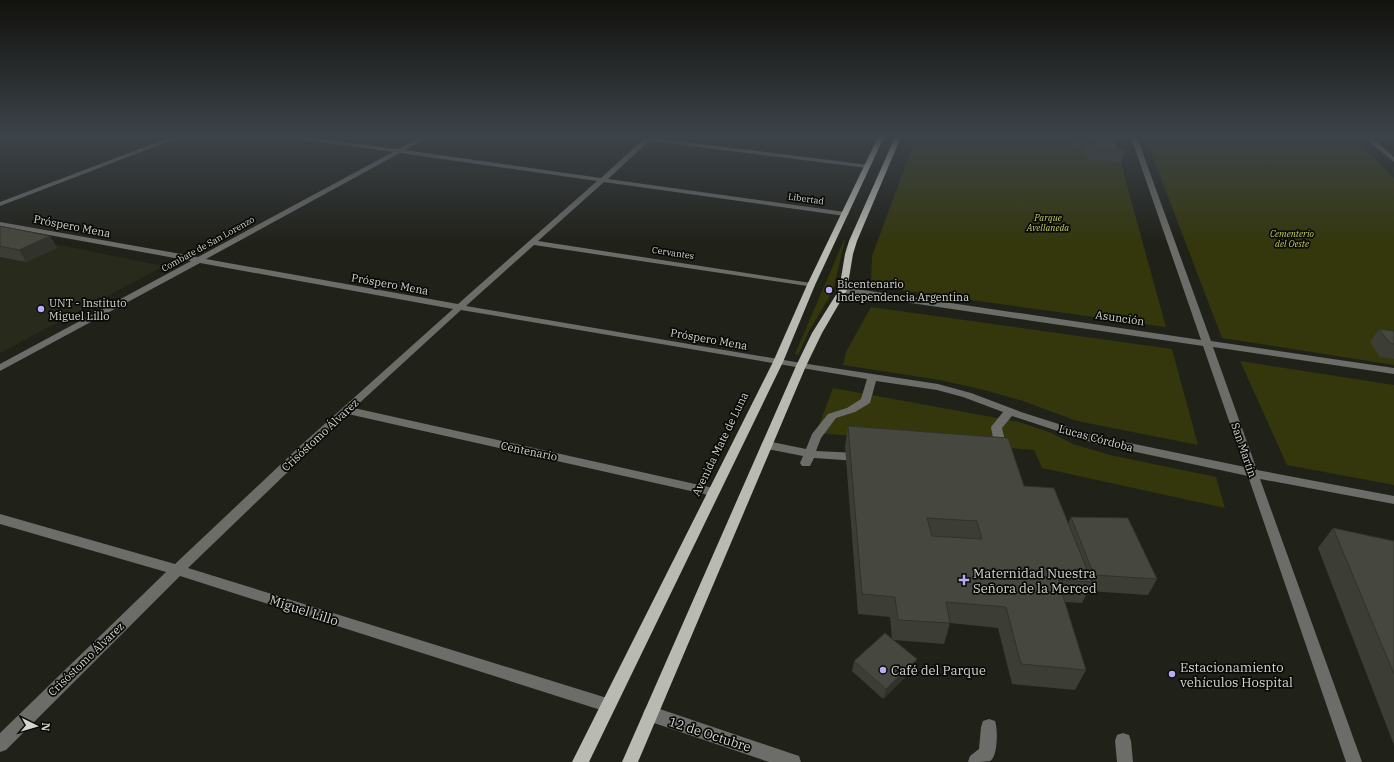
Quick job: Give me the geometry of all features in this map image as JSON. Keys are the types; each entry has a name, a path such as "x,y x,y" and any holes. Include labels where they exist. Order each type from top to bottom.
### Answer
{"main road":[{"name":"Avenida Mate de Luna","path":"580,762 778,362 811,285 864,173"},
{"path":"630,762 801,366 817,333 843,290 848,254 883,173"}],"street":[{"path":"0,204 83,173"},
{"name":"Combate de San Lorenzo","path":"0,368 360,173"},
{"name":"Libertad","path":"551,173 845,214"},
{"name":"Crisóstomo Álvarez","path":"0,744 178,570 346,410 458,308 611,173"},
{"name":"San Martín","path":"1147,173 1208,343 1252,473 1354,762"},
{"name":"Próspero Mena","path":"0,224 458,308 801,366"},
{"name":"Cervantes","path":"532,242 811,285"},
{"name":"Asunción","path":"843,290 1394,371"},
{"name":"Lucas Córdoba","path":"801,366 938,387 960,393 1094,439 1252,473 1394,500"},
{"path":"808,458 816,436 832,416 851,410 866,400 872,376"},
{"name":"Centenario","path":"346,410 713,492"},
{"path":"1002,452 996,427 1010,411"},
{"path":"767,445 808,458 864,458"},
{"name":"Miguel Lillo","path":"0,519 178,570 607,706"},
{"name":"12 de Octubre","path":"651,714 793,762"},
{"path":"976,762 987,753 989,727"},
{"path":"1123,741 1125,762"}],"shaded area":[{"name":"UNT - Instituto Miguel Lillo","path":"0,233 164,266 0,353"}],"green space":[{"name":"Parque Avellaneda","path":"903,173 1124,173 1166,327 871,286 872,256"},
{"name":"Cementerio del Oeste","path":"1159,173 1389,173 1394,178 1394,365 1222,338"},
{"path":"844,240 833,291 809,331 798,355 795,354"},
{"path":"871,307 1172,349 1198,445 1077,421 1023,401 940,380 843,365 846,352"},
{"path":"1240,361 1394,385 1394,485 1287,465"},
{"path":"833,388 1019,422 1049,432 1073,444 1110,455 1216,477 1225,508 1042,468 1034,450 816,433"}],"building":[{"path":"0,226 50,236 19,250 0,246"},
{"path":"1379,329 1394,331 1394,344 1390,343"},
{"name":"Maternidad Nuestra Señora de la Merced","path":"848,426 1008,438 1024,486 1054,488 1092,582 1058,580 1086,670 1021,664 1006,607 946,602 950,623 898,620 895,597 862,594","holes":["927,518 977,521 982,539 932,536"]},
{"path":"1071,517 1128,518 1157,579 1094,575"},
{"path":"1333,528 1394,541 1394,674"},
{"name":"Café del Parque","path":"885,633 917,659 886,689 854,661"}],"place":[{"name":"Bicentenario Independencia Argentina","path":"829,290"},
{"name":"UNT - Instituto Miguel Lillo","path":"41,309"},
{"name":"Maternidad Nuestra Señora de la Merced","path":"964,580"},
{"name":"Café del Parque","path":"883,670"},
{"name":"Estacionamiento vehículos Hospital","path":"1172,674"}]}
